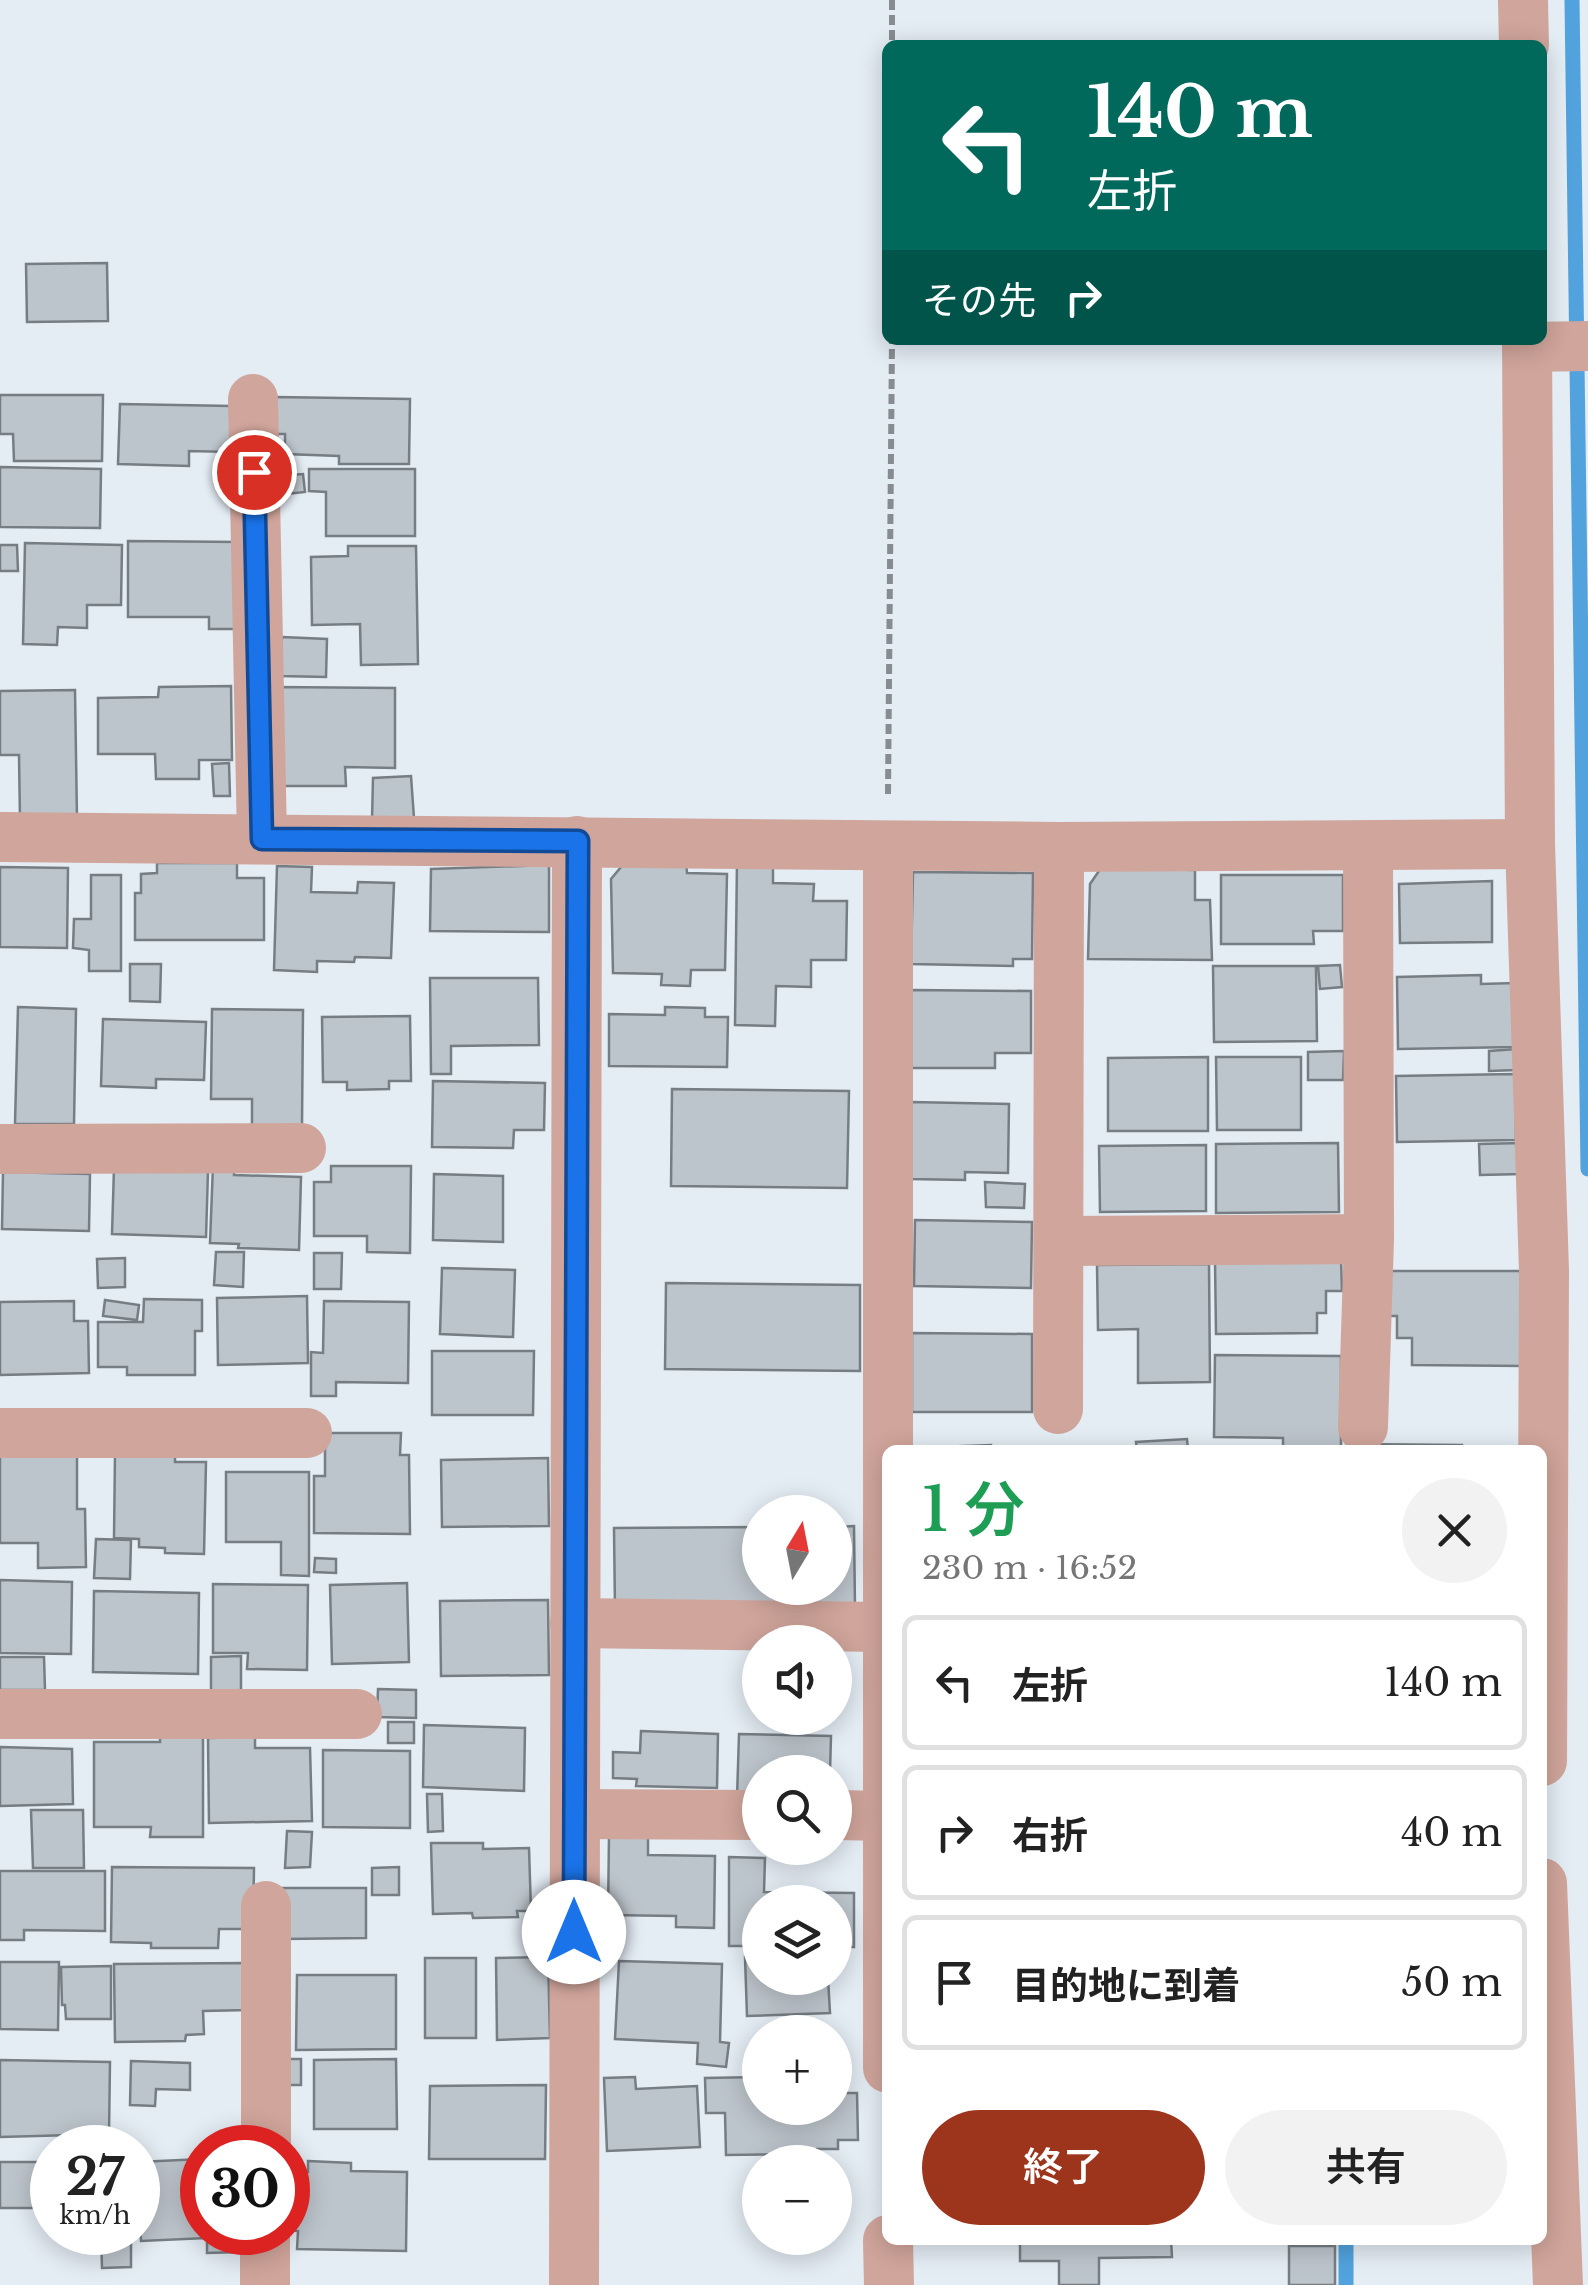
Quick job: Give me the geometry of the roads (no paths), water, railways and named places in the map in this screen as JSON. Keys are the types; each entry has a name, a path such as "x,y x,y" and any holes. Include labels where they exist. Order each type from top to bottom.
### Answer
{"street":[{"path":"1524,0 1524,40"},
{"path":"1547,1663 1567,1271 1530,844 1550,345"},
{"path":"253,398 262,839"},
{"path":"0,837 1059,848 1530,844"},
{"path":"574,2285 578,841"},
{"path":"886,1445 888,846"},
{"path":"1058,1409 1059,848"},
{"path":"1364,1427 1369,1239 1368,848"},
{"path":"0,1149 301,1148"},
{"path":"1059,1241 1369,1239"},
{"path":"0,1432 307,1432"},
{"path":"575,1622 882,1598"},
{"path":"0,1714 357,1714"},
{"path":"575,1814 742,1815"},
{"path":"852,1816 882,1816"},
{"path":"266,1906 266,2125"},
{"path":"1547,1928 1575,2180 1558,2285"},
{"path":"888,2245 888,2285"},
{"path":"265,2285 266,2255"}],"waterway":[{"path":"1572,0 1588,1169"},
{"path":"1346,2245 1346,2285"}]}
